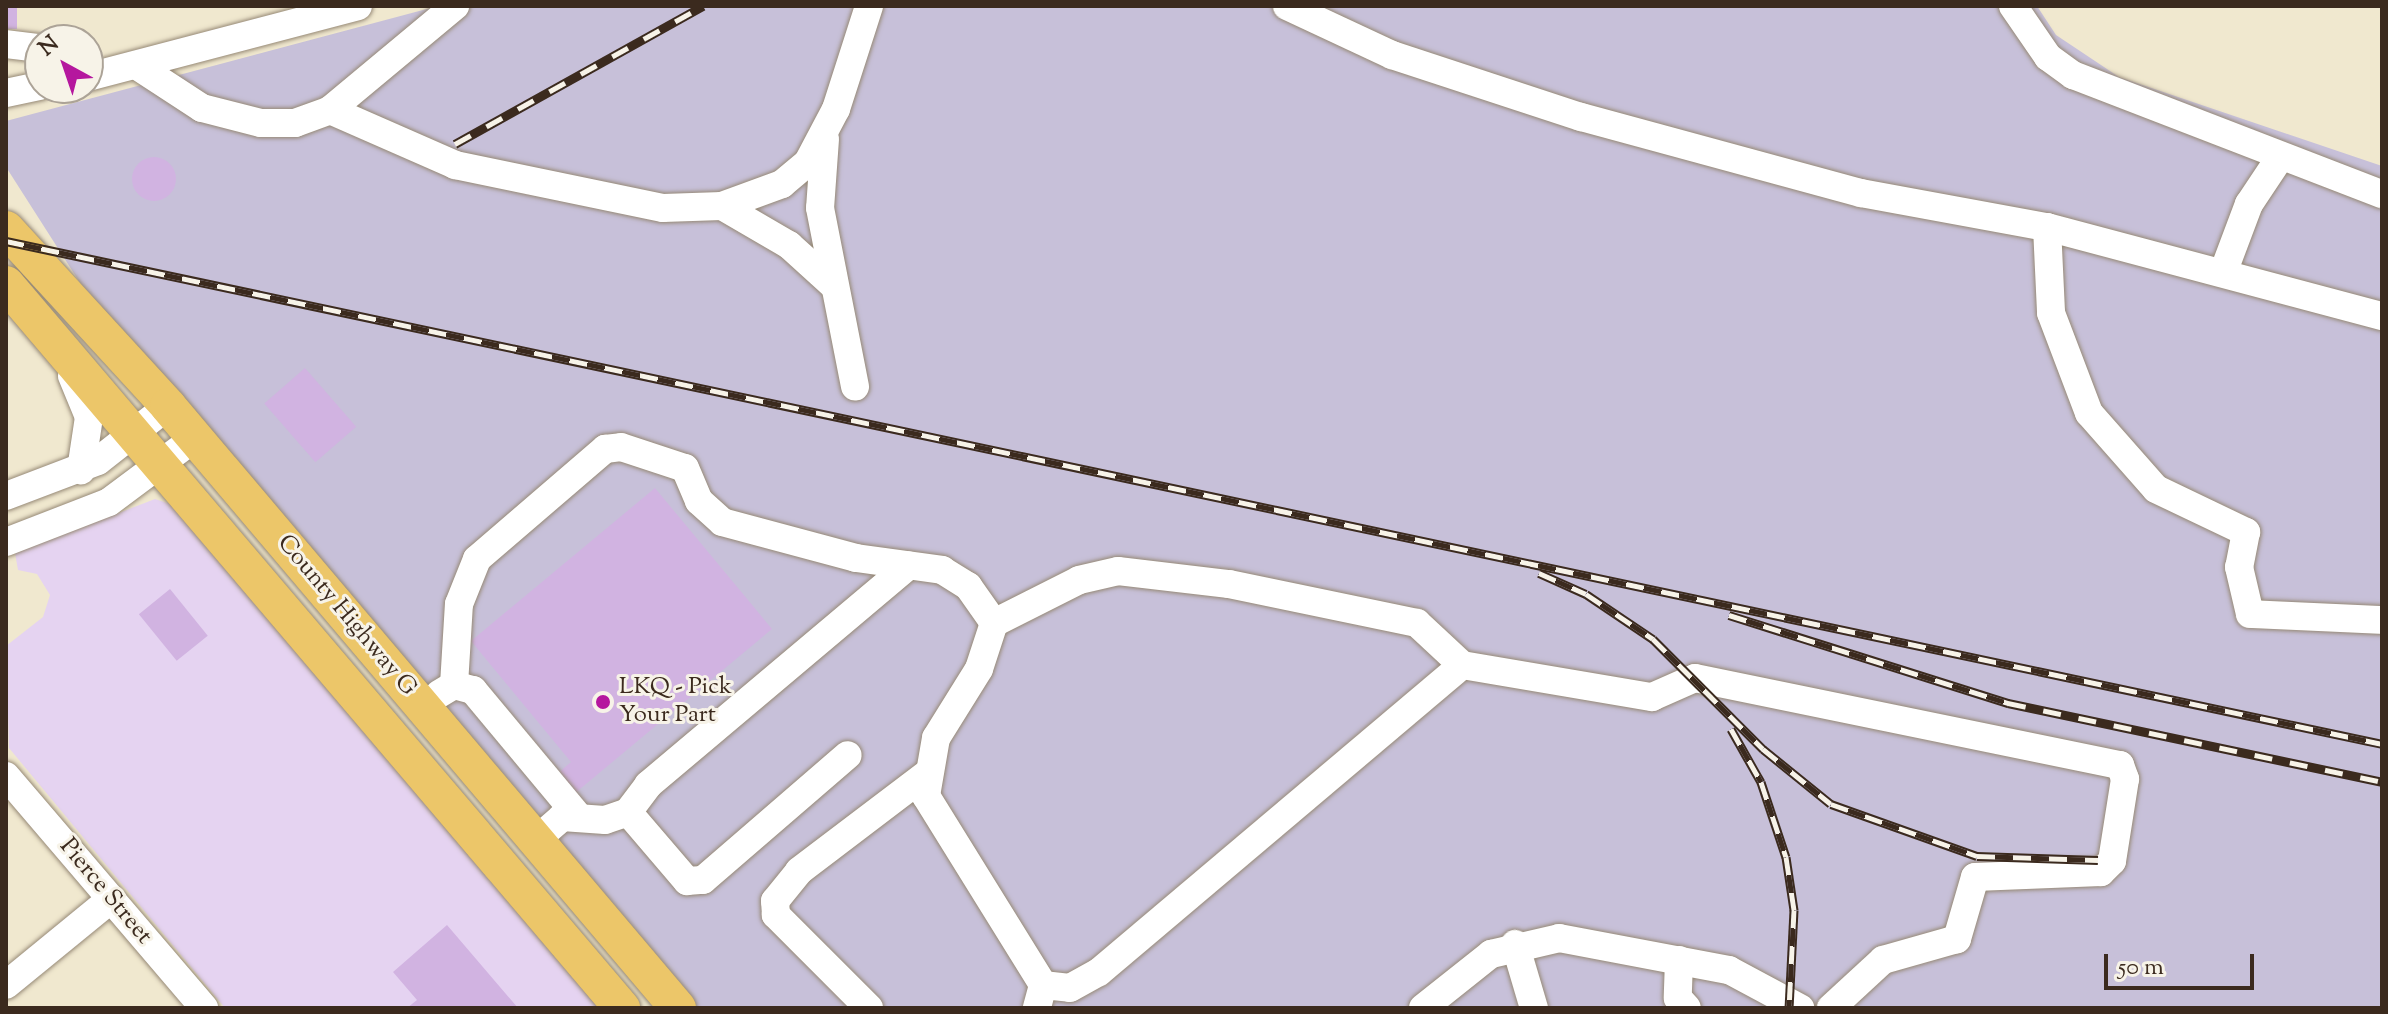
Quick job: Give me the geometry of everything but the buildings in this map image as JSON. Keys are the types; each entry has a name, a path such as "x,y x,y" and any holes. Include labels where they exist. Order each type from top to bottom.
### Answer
{"main road":[{"name":"County Highway G","path":"6,229 168,406 678,1008"},
{"name":"County Highway G","path":"6,284 132,436 622,1008"},
{"path":"503,869 536,840"}],"street":[{"path":"104,74 139,67 358,6"},
{"path":"139,67 202,108 261,123 295,123 330,110 455,6"},
{"path":"855,387 832,284 820,208 825,135 869,6"},
{"path":"1287,6 1392,55 1581,117 1861,193 2047,227 2382,316"},
{"path":"2013,6 2048,57 2073,75 2279,159 2382,194"},
{"path":"330,110 455,165 663,208 722,206 782,184 825,135"},
{"path":"2223,273 2249,204 2279,159"},
{"path":"722,206 789,245 832,284"},
{"path":"2047,227 2051,313 2089,413 2156,489 2246,532 2239,567 2250,614 2382,620"},
{"path":"52,340 86,403 81,470"},
{"path":"6,496 81,470 132,436 168,406"},
{"path":"6,542 65,524 160,467 195,438"},
{"path":"454,685 459,604 477,559 605,449 621,447 685,468 699,501 722,522 942,570 968,586 994,623"},
{"path":"536,840 562,817 577,815 605,820 628,812 648,785 909,565"},
{"path":"1462,665 1099,972 1070,988 1040,996 936,815 927,774 936,738 979,669 994,623 1079,580 1118,571 1229,584 1417,623 1462,665 1652,697 1695,678 2120,765 2125,779 2112,861 2101,872 1975,877 1957,939 1883,960 1831,1008"},
{"path":"423,707 454,685"},
{"path":"454,685 473,690 577,815"},
{"path":"628,812 687,881 703,880 848,755"},
{"path":"869,1008 776,915 775,901 799,871 927,774"},
{"name":"Pierce Street","path":"6,776 204,1008"},
{"path":"6,985 111,899"},
{"path":"1423,1008 1515,944 1583,940 1729,970 1781,1003"},
{"path":"1515,944 1534,1008"},
{"path":"1679,960 1678,998 1687,1008"}],"shaded area":[{"path":"438,6 2037,6 2056,35 2119,77 2382,166 2382,1008 698,1008 91,300 6,167 6,121 70,104 104,104 104,95"},
{"path":"155,499 176,506 607,1008 225,1008 9,748 6,646 43,617 50,595 37,574 18,570 15,553"}],"railway":[{"path":"455,144 703,6"},
{"path":"6,241 2382,744"},
{"path":"1539,573 1586,594 1653,639 1763,749 1831,804 1977,856 2098,860"},
{"path":"1729,615 2008,703 2382,782"},
{"path":"1731,729 1761,782 1786,857 1794,910 1789,1008"}],"place":[{"name":"LKQ - Pick Your Part","path":"603,702"}]}
